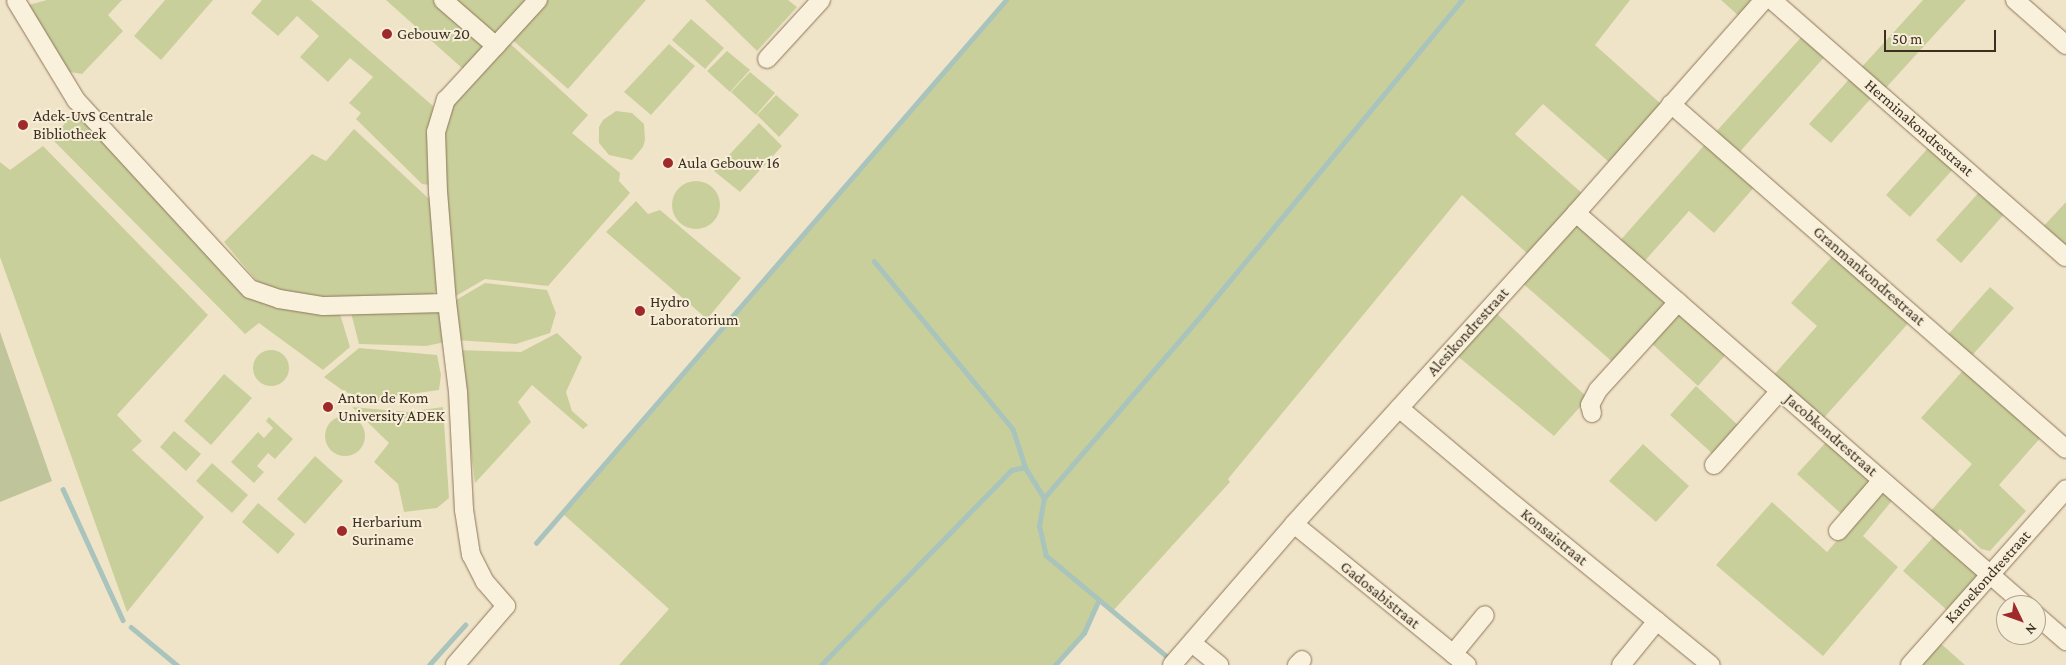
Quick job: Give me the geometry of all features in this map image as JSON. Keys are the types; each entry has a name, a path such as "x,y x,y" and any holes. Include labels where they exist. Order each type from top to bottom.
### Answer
{"street":[{"path":"442,0 496,46"},
{"path":"455,665 506,606 485,582 471,555 464,510 458,392 447,303 438,192 436,132 446,100 538,0"},
{"path":"767,59 821,0"},
{"name":"Alesikondrestraat","path":"1172,665 1294,524 1576,213 1764,0"},
{"name":"Herminakondrestraat","path":"1772,0 2066,257"},
{"path":"2015,0 2066,45"},
{"path":"13,1 76,100 250,290 279,299 323,306 447,303"},
{"name":"Granmankondrestraat","path":"1672,104 2066,448"},
{"name":"Jacobkondrestraat","path":"1576,213 2014,595"},
{"path":"1592,413 1590,405 1598,390 1678,302"},
{"name":"Jacobkondrestraat","path":"1714,464 1780,391"},
{"name":"Konsaistraat","path":"1399,408 1712,665"},
{"name":"Jacobkondrestraat","path":"1838,531 1882,480"},
{"name":"Karoekondrestraat","path":"1910,665 2066,489"},
{"name":"Gadosabistraat","path":"1294,524 1467,665"},
{"path":"1453,654 1485,615"},
{"path":"1621,665 1657,621"},
{"path":"2046,624 2066,642"},
{"path":"1192,643 1219,665"}],"green space":[{"path":"47,0 122,0 108,15 123,31 82,74 64,71 25,6"},
{"path":"165,0 213,0 161,60 134,36"},
{"path":"262,0 311,0 433,106 430,185 422,184 356,119 361,113 349,103 373,77 350,58 328,82 300,57 319,36 297,16 278,36 251,13"},
{"path":"386,0 438,0 487,43 463,69"},
{"path":"449,0 526,0 492,36"},
{"path":"540,0 646,0 568,89 508,36"},
{"path":"705,0 788,0 797,7 757,51"},
{"path":"1006,0 1630,0 1595,45 1661,104 1610,163 1543,104 1515,134 1583,194 1529,255 1462,195 1228,479 1230,482 1112,612 1098,602 1084,633 1055,665 619,665 669,609 562,513"},
{"path":"1721,0 1755,0 1740,17"},
{"path":"1923,0 1966,0 1883,91 1859,70"},
{"path":"691,19 724,48 705,69 672,40"},
{"path":"1805,33 1828,53 1737,155 1714,134"},
{"path":"506,40 588,115 572,133 620,173 619,181 630,193 548,286 485,279 449,300 439,131 449,102"},
{"path":"669,44 695,66 651,115 624,92"},
{"path":"727,51 750,70 730,92 707,71"},
{"path":"750,72 775,93 756,115 731,92"},
{"path":"1852,76 1874,95 1831,143 1809,124"},
{"path":"776,95 799,115 779,137 757,115"},
{"path":"75,109 243,295 284,309 340,314 350,347 323,370 259,323 245,334 53,140"},
{"path":"616,111 632,113 644,124 645,140 643,147 632,160 609,155 599,143 599,127 603,120"},
{"path":"759,123 782,146 740,192 714,171"},
{"path":"354,129 428,198 435,196 441,287 429,297 317,300 261,286 224,242 312,154 326,161"},
{"path":"1708,141 1757,184 1714,233 1689,211 1642,264 1618,243"},
{"path":"43,146 208,315 117,415 142,441 132,450 204,517 127,612 0,257 0,162 10,170"},
{"path":"1929,147 1954,168 1910,217 1886,195"},
{"path":"696,181 705,183 713,188 718,196 720,205 718,214 713,222 705,227 696,229 687,227 679,222 674,214 672,205 674,196 679,188 687,183"},
{"path":"1981,190 2006,212 1961,263 1936,240"},
{"path":"636,201 648,214 660,210 741,278 707,319 606,232"},
{"path":"2066,202 2066,251 2040,230"},
{"path":"1582,224 1669,303 1616,365 1521,282 1574,226"},
{"path":"1836,252 1912,319 1822,420 1772,377 1817,326 1791,303"},
{"path":"485,283 547,290 556,313 550,333 516,344 455,340 451,303"},
{"path":"1990,287 2014,308 1969,359 1945,338"},
{"path":"349,305 445,306 450,341 426,346 359,344"},
{"path":"1679,310 1729,351 1698,386 1649,341"},
{"path":"1494,311 1588,398 1554,436 1455,354"},
{"path":"0,332 52,481 0,502"},
{"path":"557,333 582,357 566,392 572,411 588,425 583,429 532,385 518,402 531,422 475,483 458,350 521,352"},
{"path":"359,348 437,355 441,375 439,390 403,395 382,402 345,392 324,377"},
{"path":"271,350 278,351 284,355 288,361 288,375 284,381 278,385 271,386 264,385 258,381 254,375 253,368 254,361 258,355 264,351"},
{"path":"1966,367 2042,436 1999,485 2026,511 1990,551 1981,549 1960,529 1955,535 1929,513 1972,464 1921,418"},
{"path":"224,374 252,398 211,445 184,421"},
{"path":"1696,386 1741,428 1715,456 1670,415"},
{"path":"352,407 408,412 443,407 449,498 437,508 404,512 398,484 374,462 389,443"},
{"path":"345,416 359,422 365,436 359,450 345,456 331,450 325,436 331,422"},
{"path":"269,417 293,439 275,459 268,453 257,466 264,472 254,483 231,462 258,432 264,438 273,428 266,421"},
{"path":"174,431 201,454 186,471 160,447"},
{"path":"1828,440 1875,483 1845,517 1797,474"},
{"path":"1643,444 1689,486 1656,522 1609,481"},
{"path":"315,456 343,481 305,524 277,499"},
{"path":"212,463 248,495 232,513 196,481"},
{"path":"1883,487 1895,497 1863,536 1898,567 1823,656 1716,565 1772,502 1827,552"},
{"path":"258,503 295,534 278,554 242,522"},
{"path":"1936,534 1978,574 1977,580 1948,611 1903,571"},
{"path":"1938,641 1965,665 1916,665"}],"waterway":[{"path":"536,543 1006,0"},
{"path":"1167,657 1046,556 1039,526 1044,498 1203,313 1462,0"},
{"path":"874,261 1013,429 1025,467"},
{"path":"821,665 1011,470 1025,467 1044,498"},
{"path":"63,489 123,620"},
{"path":"1055,665 1084,633 1098,601"},
{"path":"429,665 465,625"},
{"path":"131,627 177,665"}],"place":[{"name":"Gebouw 20","path":"387,34"},
{"name":"Adek-UvS Centrale Bibliotheek","path":"23,125"},
{"name":"Aula Gebouw 16","path":"668,163"},
{"name":"Hydro Laboratorium","path":"640,311"},
{"name":"Anton de Kom University ADEK","path":"328,407"},
{"name":"Herbarium Suriname","path":"342,531"}]}
